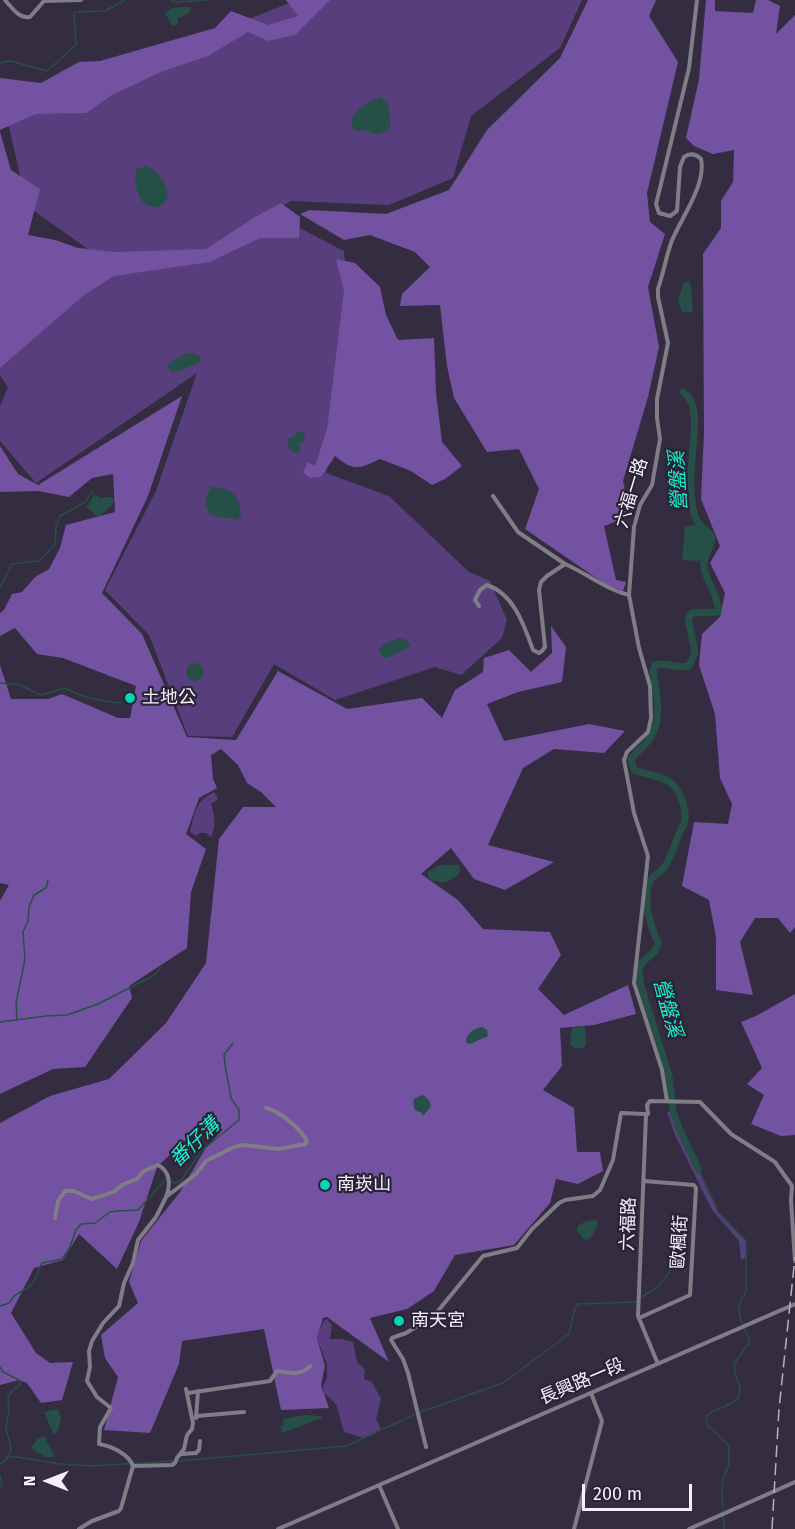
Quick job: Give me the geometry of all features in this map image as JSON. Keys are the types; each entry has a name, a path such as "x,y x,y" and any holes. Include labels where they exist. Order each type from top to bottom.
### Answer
{"street":[{"path":"5,0 19,15 26,18 30,18 44,1 81,0"},
{"name":"六福一路","path":"668,1101 662,1070 634,983 648,856 634,813 624,756 648,732 652,703 629,595 634,527 640,505 652,485 660,439 657,399 668,343 658,289 671,243 692,203 702,167 701,159 696,155 688,154 684,157 677,212 666,216 659,213 656,204 689,68 696,0"},
{"path":"493,496 518,532 612,591 629,595"},
{"path":"479,606 475,600 480,590 487,585 496,589 515,609 534,650 539,653 545,647 539,590 541,582 566,564"},
{"path":"426,1447 408,1373 392,1338 406,1334 433,1317 483,1256 517,1248 532,1229 559,1203 593,1196 600,1190 613,1160 621,1113 648,1114 647,1105 650,1101 700,1102 732,1134 775,1162 794,1186 795,1261"},
{"path":"166,1197 196,1174 210,1158 240,1145 278,1149 307,1142 286,1119 271,1108 266,1108"},
{"name":"六福路","path":"648,1114 646,1115 639,1318 658,1364"},
{"path":"55,1218 58,1201 64,1191 74,1191 91,1199 115,1191 122,1185 137,1179 144,1171 158,1165 168,1176 169,1189 166,1197 156,1217 138,1240 119,1306 103,1323 89,1350 90,1367 87,1382 97,1397 111,1408 100,1427 99,1444 130,1459 133,1466 122,1508 79,1529"},
{"name":"歐楓街","path":"639,1318 690,1295 696,1188 694,1185 644,1181"},
{"name":"長興路一段","path":"279,1529 795,1304"},
{"path":"195,1419 187,1391 198,1392 270,1381 277,1371 293,1374 305,1372 310,1366"},
{"path":"133,1466 172,1465 181,1454 187,1435 192,1430 198,1392"},
{"path":"574,1529 602,1421 591,1393"},
{"path":"195,1419 244,1412"},
{"path":"181,1454 196,1453 200,1450 200,1441"},
{"path":"689,1529 795,1482"},
{"path":"379,1485 398,1529"}],"shaded area":[{"path":"286,0 330,0 295,35 268,41 248,32 208,56 161,72 112,95 86,113 36,114 0,130 0,78 41,83 79,62 100,61 215,28 231,11 268,25 298,16"},
{"path":"297,0 582,0 560,48 471,116 453,178 389,205 291,201 209,252 102,259 27,206 6,114"},
{"path":"588,0 656,0 649,16 678,62 647,193 650,222 665,234 648,287 659,347 648,397 623,481 630,516 604,526 616,580 626,582 623,591 605,584 525,529 539,489 519,449 487,452 454,398 447,366 440,305 400,306 402,294 430,267 415,252 370,235 344,240 300,214 310,210 386,214 449,190 487,130 560,58"},
{"path":"706,0 715,0 715,11 753,13 756,0 768,0 780,6 776,34 795,15 795,927 790,933 778,918 755,918 740,942 753,995 716,990 716,937 709,900 682,886 694,822 728,824 732,804 720,778 715,714 699,665 702,634 720,617 725,593 710,563 720,546 701,499 704,432 703,254 721,228 721,201 733,182 734,150 713,154 694,146 686,138 699,79"},
{"path":"190,7 191,10 186,15 178,18 178,24 172,26 165,13 172,8"},
{"path":"380,97 388,102 391,127 377,135 353,128 351,120 356,113 367,103"},
{"path":"0,132 11,170 40,189 28,235 55,240 78,248 115,252 206,249 281,203 300,217 299,238 260,238 210,262 114,276 84,295 0,368"},
{"path":"146,166 163,180 167,191 166,200 162,205 155,207 147,205 140,198 136,187 136,169"},
{"path":"286,221 344,251 350,308 326,473 389,496 469,572 490,581 507,620 502,638 461,675 435,667 335,700 274,664 232,737 188,736 149,635 105,590 156,491 197,373 36,483 0,441 0,406 8,387 0,375 0,356 108,265 209,257"},
{"path":"336,259 355,263 380,287 386,315 398,340 434,338 436,393 442,442 462,466 445,479 432,485 411,471 380,459 361,467 352,467 335,456 321,477 310,478 303,472 308,462 315,466 327,429 344,291"},
{"path":"688,281 693,309 692,312 682,312 678,301 683,284"},
{"path":"193,353 202,361 178,372 171,372 168,368 169,364 184,354"},
{"path":"182,396 148,496 102,593 142,634 187,737 236,740 278,671 347,709 422,698 442,718 455,690 483,672 484,658 509,650 531,672 552,653 551,626 566,647 562,682 518,692 487,704 504,741 589,724 625,731 604,753 554,749 523,768 488,845 554,862 505,890 474,879 451,848 421,874 458,900 483,929 550,932 561,955 538,989 564,1015 628,985 636,1014 594,1025 560,1028 562,1066 543,1090 574,1108 577,1152 600,1152 603,1171 578,1184 556,1179 550,1203 514,1245 455,1255 434,1291 407,1309 370,1318 389,1362 327,1317 323,1318 317,1338 325,1366 321,1385 329,1408 281,1410 264,1329 182,1341 179,1364 150,1433 104,1430 118,1377 105,1358 101,1335 138,1303 129,1282 141,1241 180,1192 205,1149 223,1129 194,1132 157,1167 139,1222 117,1269 79,1234 63,1260 34,1268 11,1313 36,1353 50,1363 73,1362 62,1400 41,1403 27,1383 19,1380 0,1385 0,1123 50,1096 109,1079 166,1023 206,963 219,839 243,807 276,807 261,792 247,783 238,765 221,749 211,755 213,779 217,788 199,798 186,834 206,849 191,892 187,948 129,986 132,998 85,1067 53,1069 0,1094 0,901 9,885 0,883 0,665 11,699 48,699 62,694 118,718 130,718 136,686 63,658 37,654 15,628 0,636 0,613 12,594 22,592 35,577 49,569 60,548 66,525 115,512 113,474 92,478 69,497 38,491 0,492 0,446 18,474 38,485"},
{"path":"297,431 304,433 305,438 299,444 300,452 295,453 290,451 288,438 294,437"},
{"path":"211,487 218,487 234,494 241,510 241,516 237,520 210,515 206,508 206,501"},
{"path":"94,494 100,498 111,497 114,500 100,516 96,516 86,506"},
{"path":"695,525 708,535 708,548 699,561 682,560 685,527"},
{"path":"399,638 407,640 411,646 388,658 383,658 379,650 382,645"},
{"path":"195,663 201,666 204,672 201,678 195,681 189,678 186,672 189,666"},
{"path":"214,792 218,799 211,804 214,820 213,833 211,837 206,833 196,836 190,832 196,809 207,796"},
{"path":"440,865 459,865 460,872 446,882 429,879 427,872"},
{"path":"795,994 795,1135 781,1136 751,1124 764,1095 747,1084 762,1068 741,1022"},
{"path":"482,1027 487,1030 488,1036 470,1044 466,1043 471,1032"},
{"path":"585,1027 586,1045 583,1048 575,1048 570,1044 572,1028"},
{"path":"423,1095 429,1100 431,1106 423,1116 415,1110 413,1102 415,1098"},
{"path":"672,1110 718,1213 746,1241 746,1257 741,1260 739,1241 712,1210 675,1135 667,1112"},
{"path":"596,1220 598,1224 592,1236 587,1240 583,1239 577,1230 578,1226 586,1221"},
{"path":"327,1319 332,1325 330,1339 353,1342 357,1362 365,1370 364,1379 372,1382 381,1399 376,1419 381,1429 364,1438 344,1432 336,1404 324,1393 327,1364 317,1338 323,1322"},
{"path":"58,1409 61,1418 57,1433 53,1433 44,1412"},
{"path":"306,1415 322,1418 282,1433 280,1426 284,1425 283,1419"},
{"path":"44,1436 54,1457 45,1457 31,1448 37,1439"}],"waterway":[{"path":"0,63 11,61 47,71 76,45 74,12 105,11 125,0"},
{"path":"171,0 175,2 207,0"},
{"name":"營盤溪","path":"683,392 689,397 694,413 691,465 694,513 697,522 712,536 704,565 718,605 718,612 692,613 688,619 695,652 689,666 655,665 653,671 658,705 654,731 631,760 634,770 671,783 680,795 685,810 684,824 668,861 649,884 648,910 658,943 655,950 640,966 639,973 669,1076 673,1111 698,1169"},
{"path":"0,587 12,564 39,561 55,544 56,526 60,516 84,503 93,491"},
{"path":"0,683 20,685 41,695 65,688 85,697 121,703"},
{"path":"17,1019 16,1003 25,959 23,932 34,895 46,888 48,880"},
{"path":"0,1022 67,1015 98,1004 153,976 162,967"},
{"name":"番仔溝","path":"0,1306 9,1303 17,1294 31,1285 42,1263 62,1259 81,1224 95,1223 110,1212 138,1210 166,1179 175,1183 181,1181 201,1151 239,1120 239,1110 231,1098 224,1055 233,1043"},
{"name":"營盤溪","path":"698,1169 719,1213 746,1241 746,1292 739,1309 740,1318 750,1341 734,1368 740,1393 735,1401 713,1411 706,1417 708,1426 729,1445 729,1464 723,1480 722,1493 724,1529"},
{"path":"640,1298 659,1286 674,1265 685,1270 686,1273"},
{"path":"418,1413 503,1383 569,1334 578,1304 636,1302"},
{"name":"番仔溝","path":"0,1367 3,1372 19,1380 20,1385 8,1397 9,1413 6,1427 11,1447 6,1458"},
{"path":"383,1429 414,1415"},
{"path":"178,1461 347,1446 381,1430"},
{"path":"0,1464 11,1456 60,1464 91,1466 173,1461"},
{"name":"番仔溝","path":"0,1476 2,1484 0,1487"}],"railway":[{"path":"772,1529 779,1409 795,1257"}],"place":[{"name":"土地公","path":"130,698"},
{"name":"南崁山","path":"325,1185"},
{"name":"南天宮","path":"399,1321"}]}
